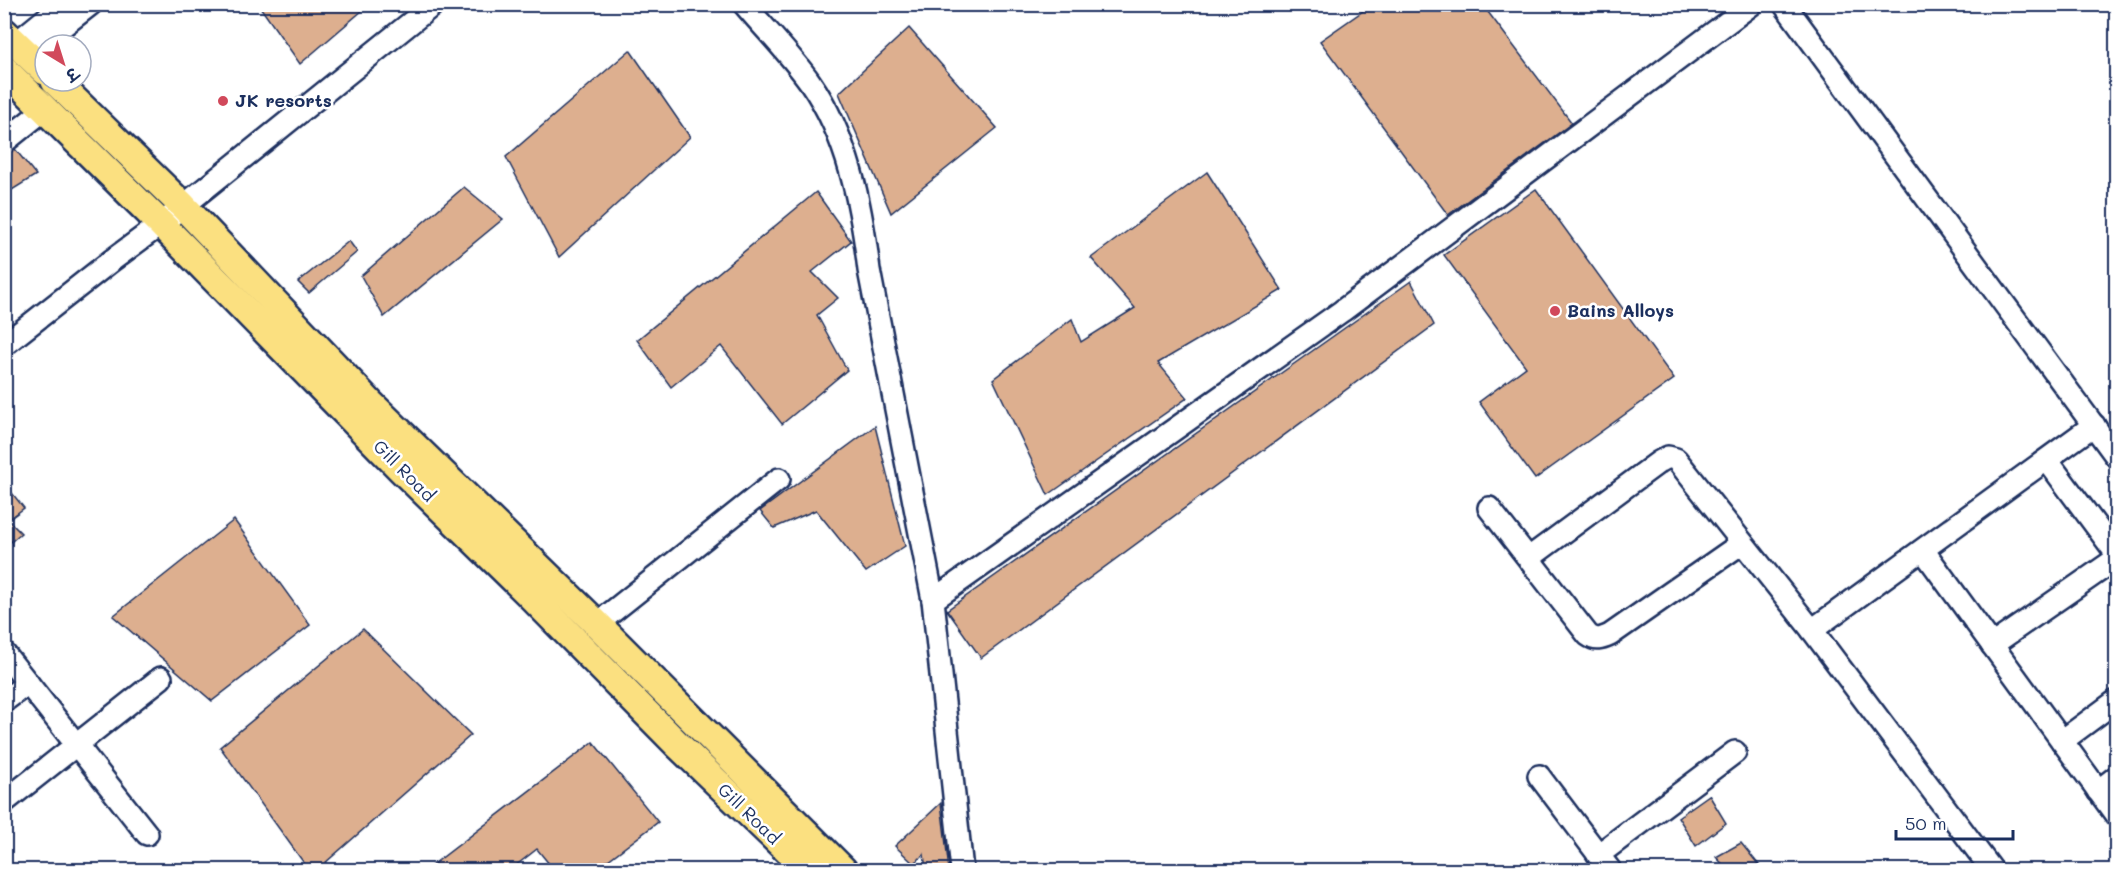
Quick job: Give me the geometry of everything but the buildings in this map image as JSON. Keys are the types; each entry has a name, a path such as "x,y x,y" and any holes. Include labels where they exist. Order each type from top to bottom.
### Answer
{"main road":[{"name":"Gill Road","path":"4,69 161,224 401,469 528,591 677,744 808,870"},
{"path":"67,93 183,206 372,405 597,624 843,870"}],"street":[{"path":"23,50 64,4"},
{"path":"23,50 91,4"},
{"path":"4,345 161,224 434,4"},
{"path":"744,4 810,82 843,145 856,189 869,270 933,600 962,870"},
{"path":"933,600 1342,311 1752,4"},
{"path":"1784,4 2116,456"},
{"path":"4,142 45,109"},
{"path":"1812,630 2094,426"},
{"path":"1529,558 1668,457 1676,459 1812,630 1992,870"},
{"path":"2047,460 2116,553"},
{"path":"597,624 779,479"},
{"path":"1489,508 1587,635 1594,639 1601,639 1742,543"},
{"path":"1923,550 2116,815"},
{"path":"1992,645 2116,559"},
{"path":"4,653 147,834"},
{"path":"4,802 161,678"},
{"path":"4,701 28,683"},
{"path":"2062,741 2116,701"},
{"path":"1539,776 1604,862 1735,752"},
{"path":"2098,790 2116,777"}],"place":[{"name":"JK resorts","path":"223,101"},
{"name":"Bains Alloys","path":"1555,311"}]}
